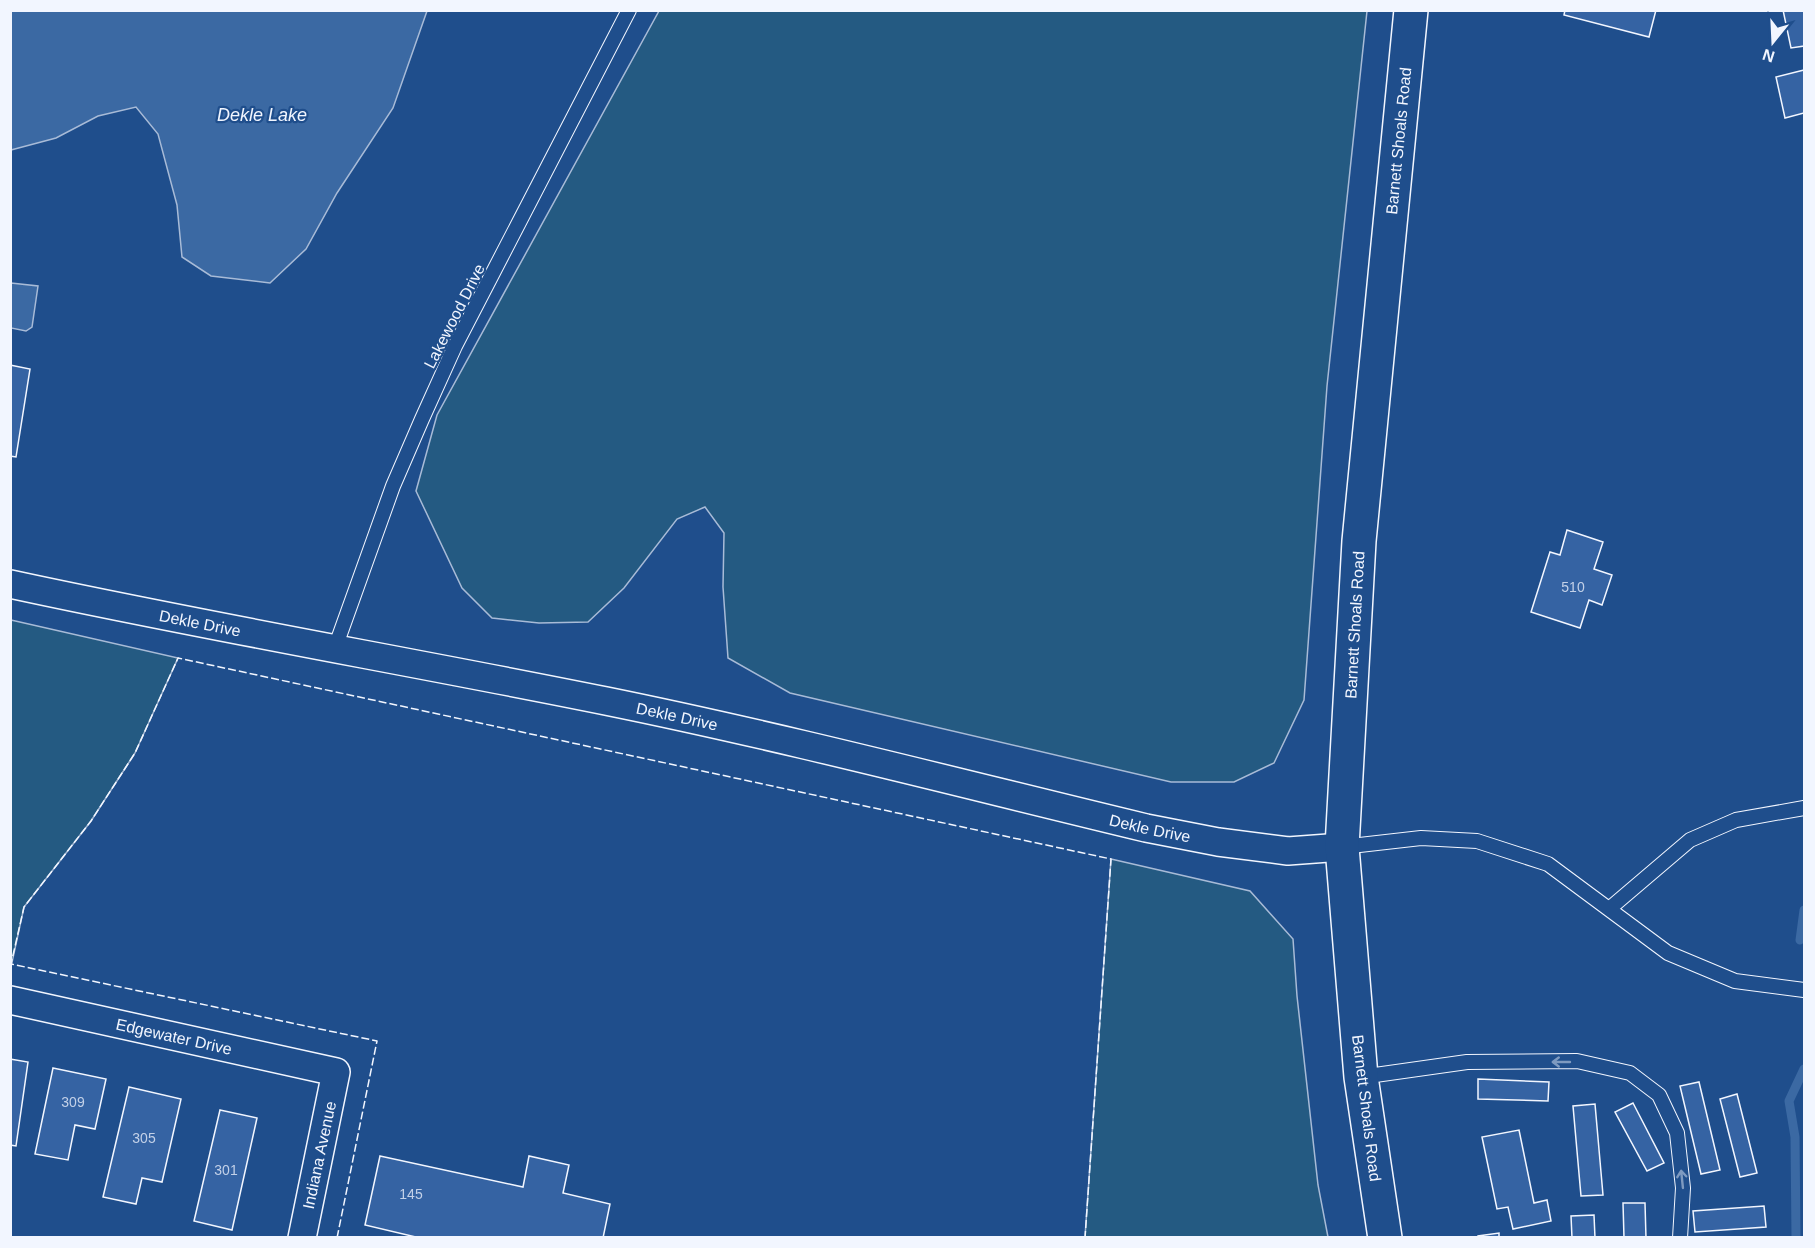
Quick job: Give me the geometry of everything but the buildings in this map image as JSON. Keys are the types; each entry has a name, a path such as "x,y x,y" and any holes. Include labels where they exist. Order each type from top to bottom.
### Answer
{"main road":[{"name":"Barnett Shoals Road","path":"1385,1238 1361,1077 1342,847 1359,541 1411,10"}],"street":[{"name":"Dekle Drive","path":"10,584 711,723 1146,828 1218,842 1288,851 1342,847"},
{"name":"Edgewater Drive","path":"10,1000 336,1072"},
{"name":"Indiana Avenue","path":"302,1238 336,1072"}],"lane":[{"name":"Lakewood Drive","path":"335,648 393,486 455,346 552,163 629,10"},
{"path":"1609,909 1690,840 1737,820 1804,807"},
{"path":"1342,847 1421,838 1477,841 1548,864 1668,953 1735,981 1804,990"},
{"path":"1361,1077 1467,1062 1577,1062 1630,1073 1659,1095 1677,1133 1683,1188 1680,1238"}],"shaded area":[{"path":"659,11 1367,11 1327,386 1304,700 1274,763 1234,782 1171,782 790,693 728,658 723,587 724,533 705,507 677,519 624,588 588,622 539,623 492,618 462,588 416,491 437,415"},
{"path":"11,620 178,658 135,753 91,821 24,907 11,967"},
{"path":"1111,859 1250,891 1293,939 1318,1185 1328,1237 1085,1237"}],"water":[{"name":"Dekle Lake","path":"10,11 427,11 393,108 337,193 306,249 270,283 211,276 182,257 177,205 158,134 136,107 98,116 56,138 11,150"},
{"path":"11,283 38,286 32,327 26,331 11,328"}],"waterway":[{"path":"1800,940 1804,910"},
{"path":"1796,1238 1795,1137 1789,1101 1804,1069"}],"fence":[{"path":"337,1238 377,1041 11,964 24,907 91,821 135,753 178,658 1111,859 1085,1238"}]}
